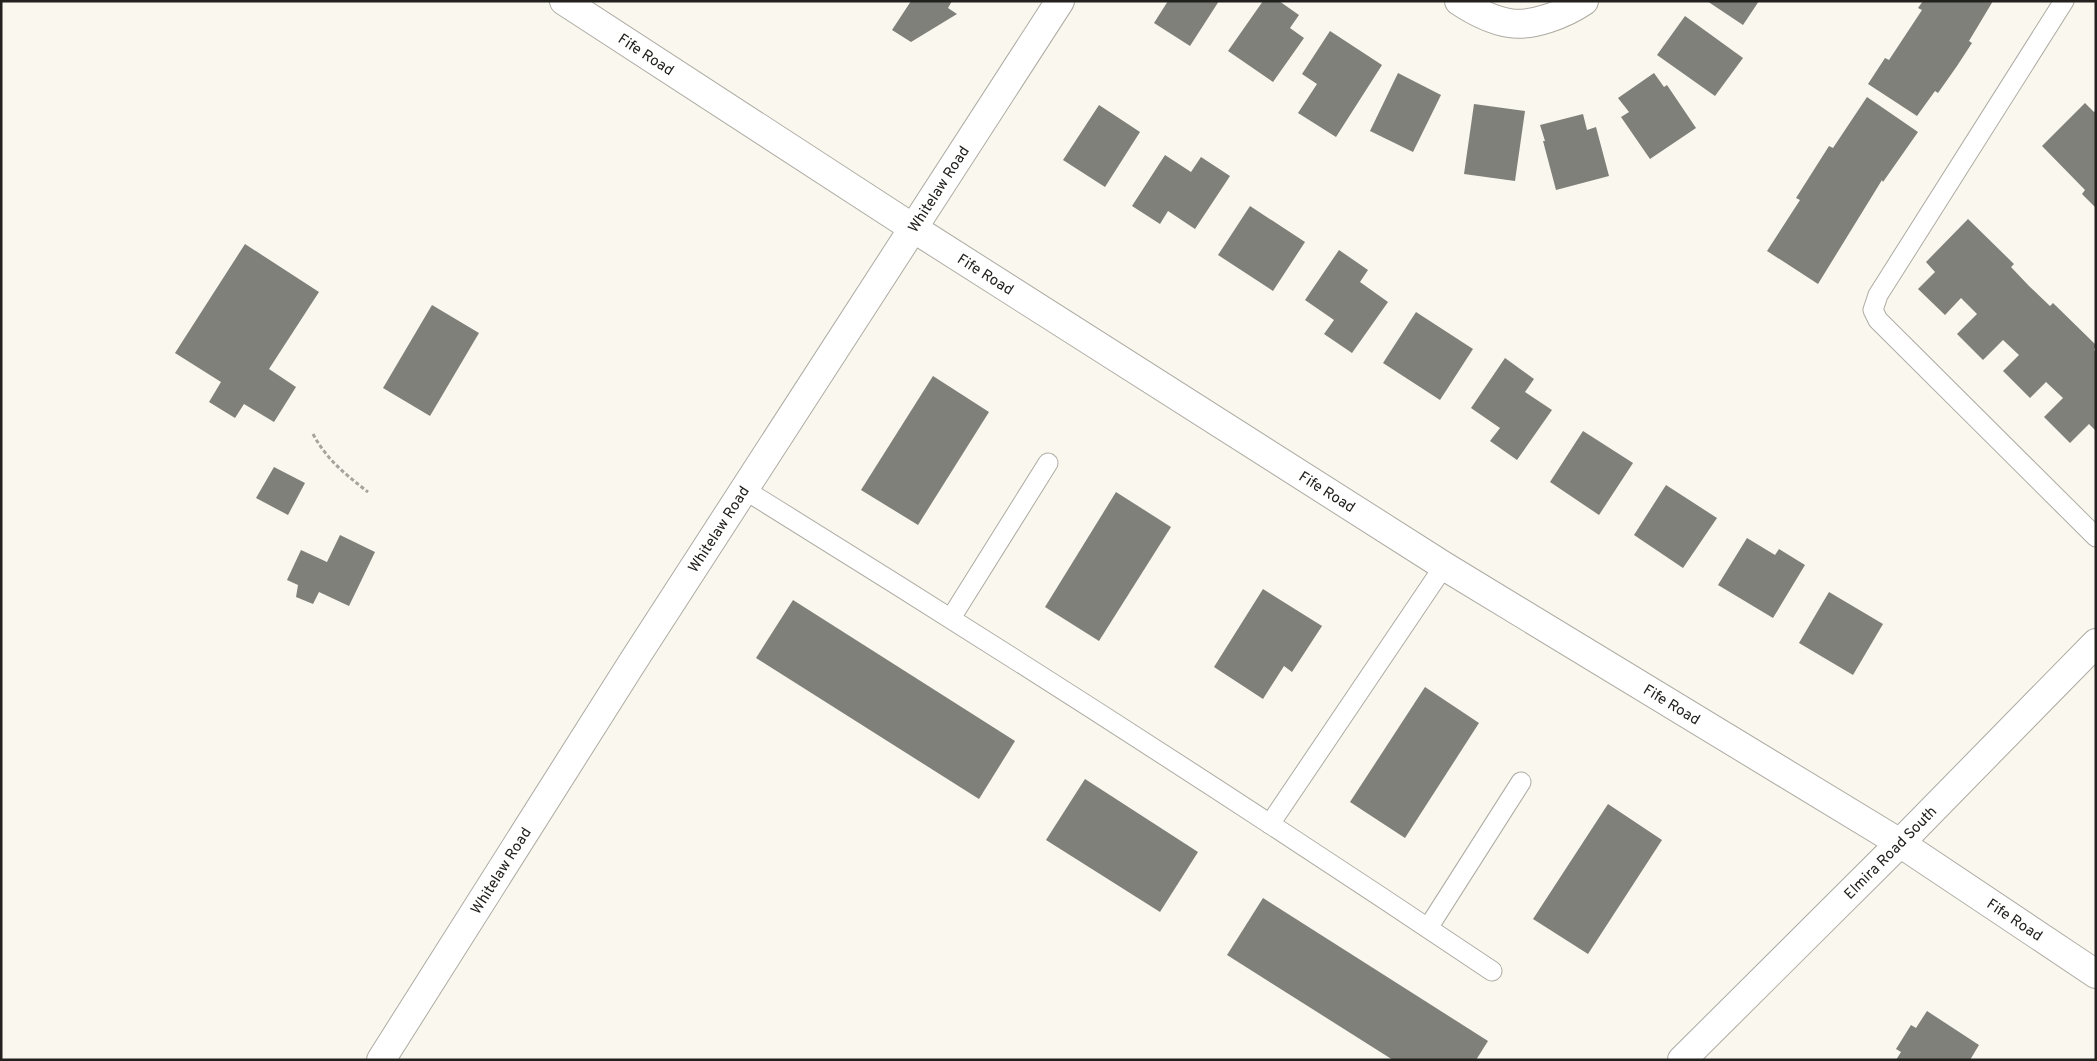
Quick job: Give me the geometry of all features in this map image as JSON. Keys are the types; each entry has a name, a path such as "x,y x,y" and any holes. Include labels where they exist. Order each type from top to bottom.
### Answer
{"street":[{"name":"Fife Road","path":"564,1 913,228 1444,566 1900,843 2096,974"},
{"name":"Whitelaw Road","path":"381,1060 632,663 1060,1"},
{"path":"1459,1 1477,12 1510,23 1545,20 1584,1"},
{"name":"Elmira Road South","path":"1682,1060 2096,644"}],"lane":[{"path":"2064,1 1878,295 1873,310 1878,320 2096,537"},
{"path":"951,618 1048,463"},
{"path":"745,490 951,618 1270,824 1492,971"},
{"path":"1270,824 1444,566"},
{"path":"1428,928 1521,782"}],"path":[{"path":"313,434 322,452 338,468 368,492"}],"building":[{"path":"911,1 952,1 948,8 957,14 911,42 892,30"},
{"path":"1168,1 1219,1 1190,46 1154,23"},
{"path":"1263,1 1279,1 1299,15 1290,28 1304,38 1273,82 1228,51"},
{"path":"1707,1 1759,1 1743,25"},
{"path":"1923,1 1993,1 1969,41 1972,43 1957,66 1938,93 1935,91 1917,116 1868,84 1885,58 1889,60 1922,10 1918,8"},
{"path":"1685,16 1743,58 1715,96 1657,55"},
{"path":"1330,31 1382,65 1336,137 1298,113 1317,84 1302,74"},
{"path":"1398,73 1441,95 1413,152 1370,131"},
{"path":"1654,73 1664,87 1667,85 1696,128 1650,159 1621,117 1629,112 1618,98"},
{"path":"1867,97 1918,132 1883,182 1882,180 1818,284 1767,251 1800,200 1796,198 1829,146 1833,148"},
{"path":"2085,103 2094,112 2096,110 2096,208 2082,194 2085,190 2042,146"},
{"path":"1474,104 1525,111 1515,181 1464,174"},
{"path":"1099,105 1140,132 1105,187 1063,160"},
{"path":"1583,114 1587,130 1596,127 1609,176 1556,190 1540,125"},
{"path":"1165,155 1191,172 1201,157 1230,176 1195,229 1168,211 1160,224 1132,206"},
{"path":"1250,206 1305,242 1273,291 1218,255"},
{"path":"1968,219 2014,264 2011,267 2029,286 2050,306 2053,303 2096,345 2094,350 2096,352 2096,431 2089,424 2070,443 2044,417 2063,398 2046,382 2030,398 2003,371 2019,355 2003,340 1983,360 1957,334 1977,314 1961,298 1945,315 1918,289 1935,272 1926,262"},
{"path":"245,244 319,292 269,369 296,387 274,422 244,404 235,418 209,402 221,382 175,353"},
{"path":"1339,250 1368,270 1360,282 1388,302 1352,353 1324,334 1334,320 1305,300"},
{"path":"432,305 479,333 430,416 383,388"},
{"path":"1416,312 1473,349 1440,400 1383,363"},
{"path":"1505,358 1534,379 1525,392 1552,410 1517,460 1490,441 1500,428 1471,408"},
{"path":"933,376 989,412 918,525 861,490"},
{"path":"1583,431 1633,463 1599,515 1550,482"},
{"path":"274,467 305,483 288,515 256,498"},
{"path":"1666,485 1717,518 1683,568 1634,535"},
{"path":"1116,492 1171,527 1099,641 1045,607"},
{"path":"340,535 375,552 349,606 319,592 313,604 296,597 298,585 287,580 301,550 327,562"},
{"path":"1747,538 1775,555 1779,549 1805,565 1773,618 1718,585"},
{"path":"1263,589 1322,626 1292,672 1284,666 1263,699 1214,667"},
{"path":"1829,592 1883,624 1853,675 1799,643"},
{"path":"793,600 1015,741 979,799 756,658"},
{"path":"1425,687 1479,723 1405,838 1350,802"},
{"path":"1085,779 1198,852 1160,912 1046,840"},
{"path":"1608,804 1662,840 1588,954 1533,919"},
{"path":"1263,898 1488,1041 1476,1060 1393,1060 1227,955"},
{"path":"1927,1011 1979,1045 1970,1060 1896,1060 1901,1052 1896,1049 1911,1025 1916,1028"}]}
